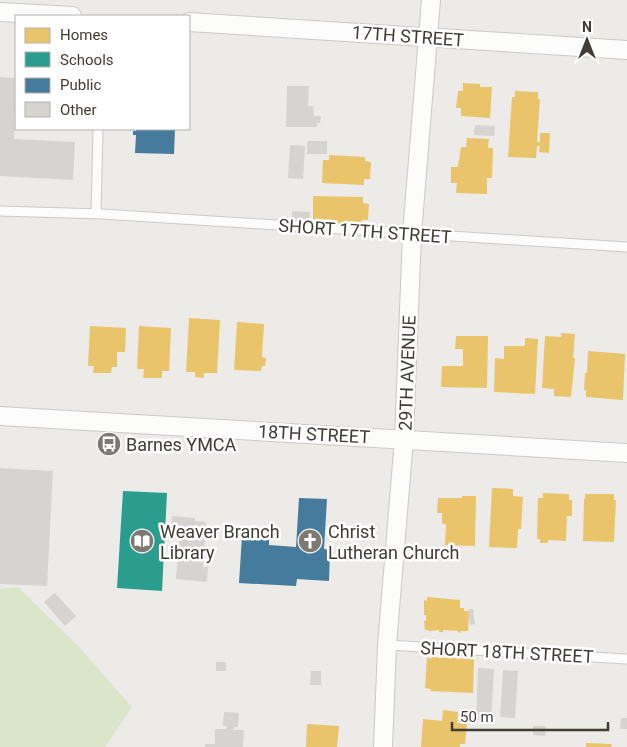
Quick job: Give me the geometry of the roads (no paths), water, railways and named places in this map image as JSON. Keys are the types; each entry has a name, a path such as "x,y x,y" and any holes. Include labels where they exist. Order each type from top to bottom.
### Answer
{"street":[{"name":"29TH AVENUE","path":"383,747 387,645 404,439 412,234 431,0"},
{"path":"0,12 54,15"},
{"name":"17TH STREET","path":"190,22 627,50"},
{"name":"18TH STREET","path":"0,416 627,453"}],"lane":[{"path":"98,130 99,214"},
{"name":"SHORT 17TH STREET","path":"0,211 99,214 627,247"},
{"name":"SHORT 18TH STREET","path":"387,645 627,659"}],"place":[{"name":"Barnes YMCA","path":"109,444"},
{"name":"Weaver Branch Library","path":"142,541"},
{"name":"Christ Lutheran Church","path":"310,541"}]}
